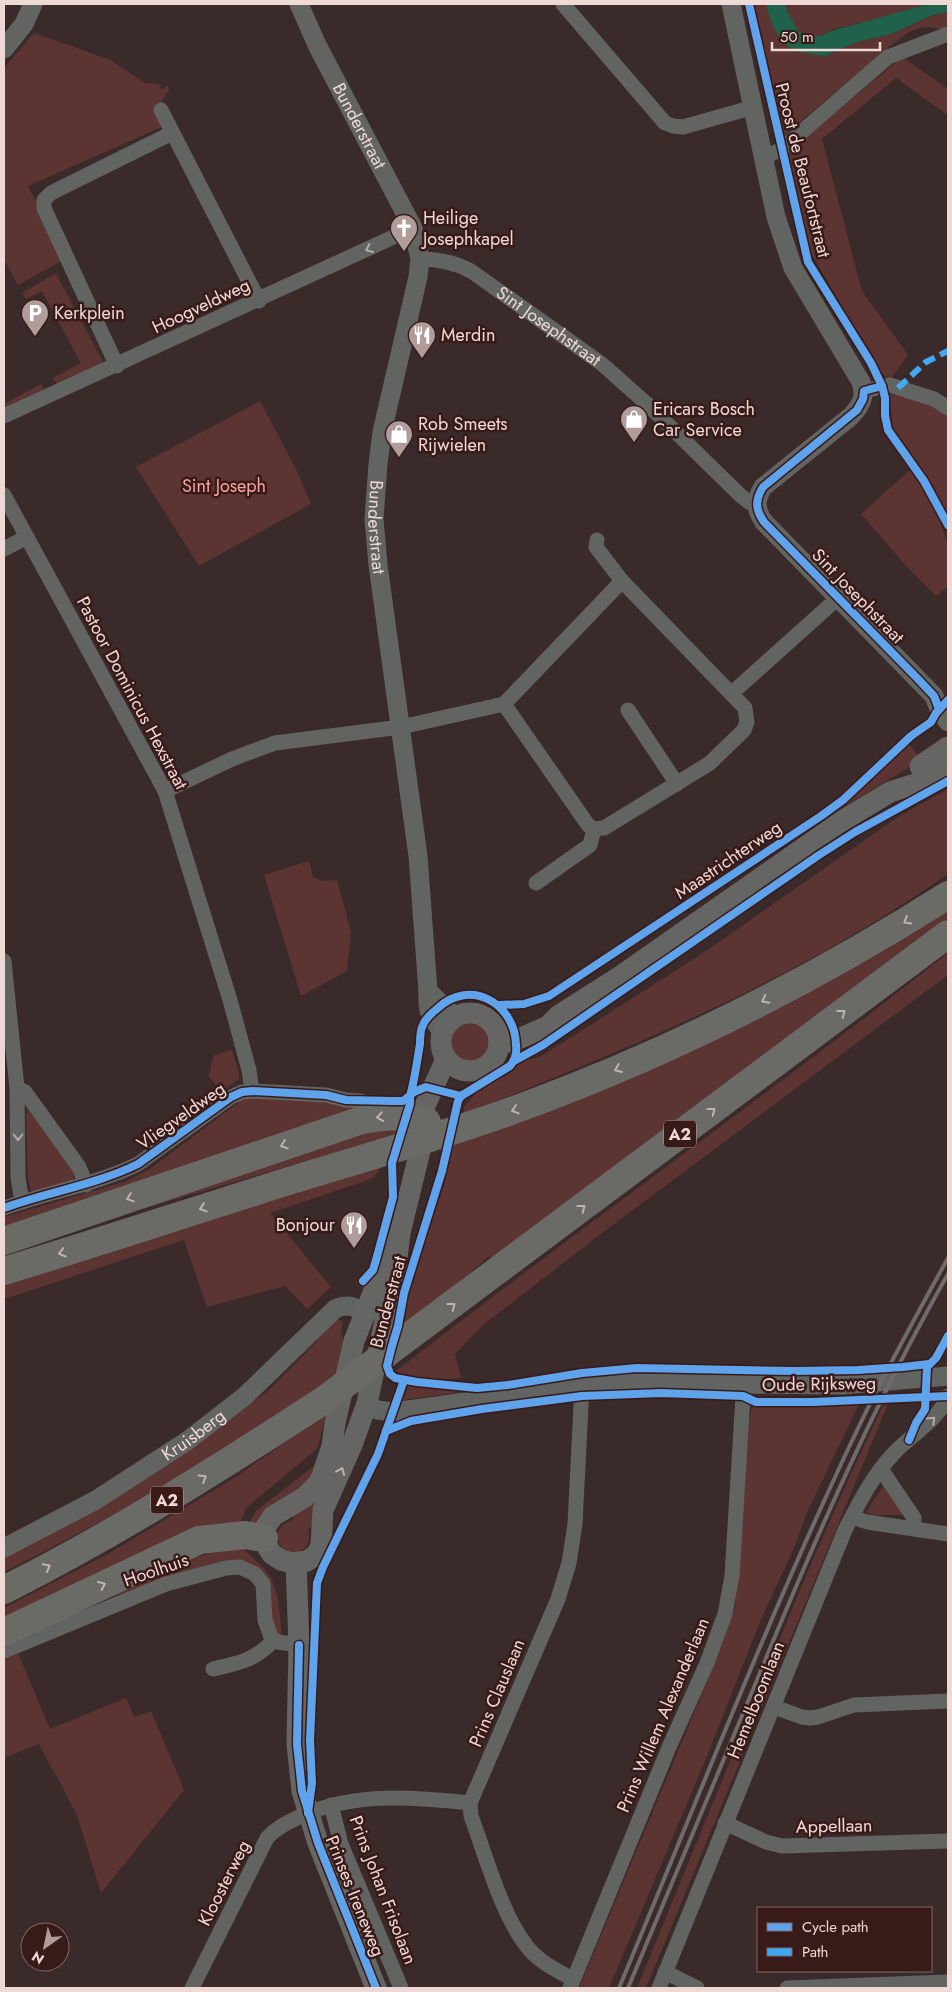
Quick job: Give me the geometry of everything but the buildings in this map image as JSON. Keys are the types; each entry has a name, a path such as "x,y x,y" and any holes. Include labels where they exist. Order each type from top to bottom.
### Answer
{"highway":[{"path":"4,1271 522,1108 605,1074 735,1016 850,955 948,895"},
{"name":"A2","path":"4,1590 145,1514 233,1460 324,1400 948,934"},
{"path":"4,1241 351,1123 390,1116 413,1117 428,1122"},
{"path":"4,1632 199,1540 245,1535 264,1538"}],"main road":[{"name":"Maastrichterweg","path":"890,792 908,774 948,747"},
{"name":"Maastrichterweg","path":"497,1036 516,1040 548,1026 558,1015 611,982 842,820 890,792 915,784 948,764"},
{"path":"466,1013 478,1014 489,1020 497,1036 496,1056 488,1065 478,1070 464,1071 453,1066 446,1059 441,1045 448,1024 466,1013"},
{"name":"Bunderstraat","path":"296,1563 310,1559 319,1550 322,1541 322,1516 352,1445 367,1403 396,1274 400,1233 428,1122 424,1108 446,1059"},
{"name":"Bunderstraat","path":"428,1122 438,1113 446,1092 454,1079 464,1071"},
{"name":"Bunderstraat","path":"264,1538 265,1528 273,1516 300,1500 318,1484 327,1464 351,1351 383,1268 400,1233"},
{"path":"366,1312 368,1333 355,1387 357,1394 367,1403"},
{"path":"264,1538 268,1550 276,1558 296,1563"},
{"name":"Prinses Ireneweg","path":"296,1563 299,1645 297,1744 302,1791 318,1843 376,1988"}],"street":[{"path":"4,49 24,24 33,4"},
{"name":"Bunderstraat","path":"299,4 317,45 413,228 420,259 415,297 382,432 375,510 378,565 421,882 428,991 448,1024"},
{"path":"563,4 665,123 683,127 754,108"},
{"name":"Proost de Beaufortstraat","path":"731,4 776,217 793,268 864,391"},
{"name":"Proost de Beaufortstraat","path":"763,158 782,148 888,58 948,34"},
{"path":"161,110 258,300"},
{"path":"118,366 44,208 44,200 51,193 172,133"},
{"name":"Hoogveldweg","path":"4,416 118,366 413,228"},
{"name":"Sint Josephstraat","path":"420,259 454,263 471,271 602,364 647,404 741,496 756,505 764,522 941,699 939,709 948,722"},
{"path":"756,505 763,487 857,410 863,399 864,391 890,385 934,399 948,408"},
{"name":"Pastoor Dominicus Hexstraat","path":"4,495 165,791 230,1000 249,1070 252,1091"},
{"path":"4,550 27,537"},
{"path":"504,704 588,825 594,829 604,828 710,763 744,730 748,722 745,708 622,581 596,547 597,540"},
{"path":"165,791 232,759 268,745 401,727 504,704 622,581"},
{"path":"732,693 838,598"},
{"path":"628,710 677,784"},
{"path":"536,883 590,845 594,829"},
{"path":"4,960 6,996 18,1088 18,1177 22,1202"},
{"path":"18,1088 25,1092 79,1167 86,1185"},
{"name":"Vliegveldweg","path":"4,1208 86,1185 138,1164 230,1097 252,1091 326,1095 346,1100 361,1101"},
{"name":"Kruisberg","path":"4,1548 96,1500 187,1441 245,1396 335,1309 346,1305 366,1312"},
{"name":"Oude Rijksweg","path":"367,1403 377,1410 394,1412 582,1386 641,1383 842,1385 948,1376"},
{"name":"Prins Willem Alexanderlaan","path":"572,1984 670,1745 707,1663 725,1614 732,1576 743,1396 741,1385"},
{"name":"Prins Clauslaan","path":"470,1803 558,1599 568,1563 575,1524 582,1386"},
{"name":"Hemelboomlaan","path":"659,1988 852,1516 870,1482 896,1451 934,1419 941,1411 948,1396"},
{"path":"881,1469 914,1518 913,1528"},
{"path":"852,1516 867,1522 948,1534"},
{"name":"Hoolhuis","path":"4,1651 166,1584 226,1568 246,1569 260,1578 265,1590 266,1626 274,1640"},
{"path":"214,1669 250,1659 264,1652 274,1640 299,1645"},
{"path":"774,1707 810,1718 854,1705 948,1701"},
{"name":"Kloosterweg","path":"192,1988 268,1838 284,1824 308,1813 352,1800 406,1797 470,1803"},
{"path":"470,1803 471,1816 516,1932 530,1951 572,1984"},
{"name":"Prins Johan Frisolaan","path":"331,1805 341,1844 401,1988"},
{"name":"Appellaan","path":"726,1823 766,1842 782,1846 948,1841"},
{"path":"665,1972 697,1988"},
{"path":"787,1988 948,1982"}],"green space":[{"path":"752,4 766,4 805,53 827,57 829,54 857,42 891,34 933,15 948,12 948,31 931,27 909,32 782,137"},
{"path":"786,4 928,4 838,28 813,37 800,32 796,28 790,19"},
{"path":"34,33 111,60 145,83 159,84 161,89 168,86 169,90 156,111 164,126 28,186 65,259 18,285 4,260 4,68"},
{"path":"902,57 948,89 948,111 946,114 896,78 822,139 862,291 908,355 890,380 881,373 810,251 787,153"},
{"path":"56,273 104,364 57,385 53,378 81,363 42,291 26,299 22,293"},
{"path":"41,384 44,391 4,411 4,404"},
{"path":"889,394 922,400 948,414 948,515 930,481 893,428"},
{"name":"Sint Joseph","path":"260,401 297,471 311,504 199,566 136,467"},
{"path":"911,469 935,508 948,547 948,587 936,596 907,567 861,514"},
{"path":"909,743 921,760 832,814"},
{"path":"948,789 948,874 905,903 818,955 681,1023 587,1064 464,1113 464,1107 476,1093 507,1073 521,1060 540,1057 700,955 898,817"},
{"path":"309,861 313,877 323,881 337,880 351,932 347,971 301,996 264,875"},
{"path":"948,907 948,920 495,1261 489,1256 439,1300 400,1327 424,1243 445,1183 453,1144"},
{"path":"948,953 948,975 606,1230 483,1325 455,1354 461,1378 419,1379 396,1371 811,1059"},
{"path":"471,1022 485,1028 491,1042 485,1056 471,1062 457,1056 451,1042 457,1028"},
{"path":"232,1050 239,1072 239,1079 221,1092 209,1076 214,1055"},
{"path":"247,1096 336,1103 365,1114 4,1236 4,1217 127,1181 150,1169"},
{"path":"28,1110 73,1170 74,1180 38,1193 31,1191 28,1179 26,1115"},
{"path":"401,1122 396,1135 4,1249"},
{"path":"385,1161 374,1177 270,1213 331,1287 307,1309 285,1286 207,1307 184,1240 4,1299 4,1285"},
{"path":"336,1319 343,1321 341,1330 344,1343 336,1375 256,1429 174,1480 4,1572 4,1556 195,1443 268,1391 317,1341 317,1336"},
{"path":"409,1383 461,1392 403,1400"},
{"path":"859,1404 806,1515 796,1543 760,1622 705,1761 609,1988 579,1988 717,1658 735,1608 748,1429 752,1405"},
{"path":"888,1404 646,1988 637,1988 804,1580 883,1405"},
{"path":"326,1414 317,1449 246,1508 237,1532 4,1626 4,1608 108,1554 237,1476"},
{"path":"315,1465 315,1480 248,1530 250,1521 257,1510"},
{"path":"884,1485 905,1515 873,1515 866,1512"},
{"path":"318,1494 313,1526 308,1530 309,1538 307,1545 297,1553 284,1549 278,1537 279,1531 284,1524 293,1520 293,1514"},
{"path":"243,1547 264,1568 271,1578 278,1602 282,1636 276,1634 256,1568 158,1583 77,1607 191,1558"},
{"path":"18,1653 50,1729 126,1698 134,1717 151,1711 184,1790 101,1893 77,1815 39,1744 4,1758 4,1660"}],"shaded area":[{"path":"766,4 786,4 787,11 798,31 812,37 928,4 948,4 948,12 933,15 891,34 857,42 829,54 827,57 797,51 785,44 776,32"}],"railway":[{"path":"619,1988 736,1704 828,1492 882,1380 948,1258"},
{"path":"628,1988 823,1525 870,1423 948,1274"}],"marked path":[{"path":"898,388 926,362 948,351"}],"cycle path":[{"path":"749,4 808,262 871,363 882,386 888,430 924,481 948,525"},
{"path":"882,386 864,391 863,399 857,410 763,487 757,504 764,522 934,696 939,709"},
{"path":"499,1005 524,1004 549,996 821,816 843,800 911,736 931,722 936,713 948,700"},
{"path":"514,1061 543,1045 819,855 855,832 948,781"},
{"path":"4,1208 88,1183 138,1164 231,1097 242,1092 326,1095 346,1100 403,1101 414,1092 426,1087 461,1096 510,1066 515,1056 514,1030 508,1017 489,999 476,995 464,995 450,999 425,1020 421,1032 416,1070 412,1090 410,1096 410,1104 392,1163 393,1197 373,1270 363,1281"},
{"path":"461,1096 458,1101 442,1171 404,1293 398,1326 387,1366 390,1374 395,1378 477,1388 582,1373 637,1368 793,1371 858,1370 929,1364"},
{"path":"909,1440 916,1423 925,1409 927,1367 936,1358 948,1336"},
{"path":"308,1813 312,1783 310,1740 317,1583 378,1454 404,1380"},
{"path":"386,1431 411,1421 482,1409 582,1396 661,1393 743,1396 756,1402 813,1402 948,1396"},
{"path":"299,1645 297,1744 302,1791 318,1843 376,1988"}],"place":[{"name":"Heilige Josephkapel","path":"404,252"},
{"name":"Kerkplein","path":"35,337"},
{"name":"Merdin","path":"422,359"},
{"name":"Ericars Bosch Car Service","path":"634,443"},
{"name":"Rob Smeets Rijwielen","path":"399,458"},
{"name":"Bonjour","path":"354,1249"}]}
